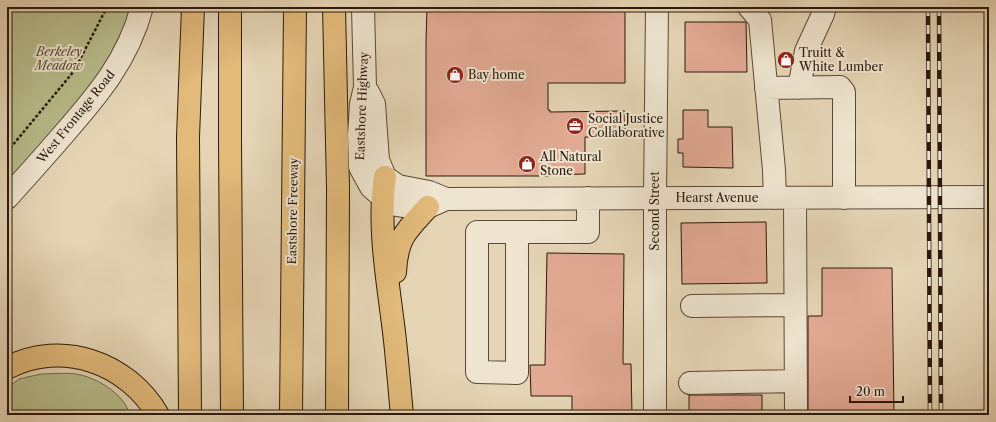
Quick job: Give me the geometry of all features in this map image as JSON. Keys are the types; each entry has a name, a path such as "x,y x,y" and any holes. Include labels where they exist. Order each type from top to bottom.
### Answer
{"highway":[{"path":"190,415 188,137 194,7"},
{"path":"230,7 232,415"},
{"name":"Eastshore Freeway","path":"291,415 294,7"},
{"path":"334,7 338,188 338,415"},
{"path":"384,188 386,268 395,337 402,415"},
{"path":"395,337 395,280 397,250 406,230 437,203"},
{"path":"7,368 28,359 47,355 74,356 92,360 110,368 130,381 146,397 158,415"}],"street":[{"name":"West Frontage Road","path":"7,198 106,84 125,53 142,7"},
{"name":"Eastshore Highway","path":"363,7 365,87 360,104 360,167 371,187 384,188"},
{"name":"Second Street","path":"655,415 657,7"},
{"path":"750,7 760,20 774,170 785,198 795,305 796,415"},
{"path":"799,88 806,50 825,7"},
{"path":"766,88 840,88 844,92 844,198"},
{"name":"Hearst Avenue","path":"384,188 396,206 416,208 437,203 588,198 989,197"},
{"path":"517,232 517,373 477,372 477,232 517,232 588,232 588,198"},
{"path":"692,306 795,305"},
{"path":"690,383 796,381"}],"path":[{"path":"7,152 74,71 107,7"}],"green space":[{"name":"Berkeley Meadow","path":"7,7 132,7 125,53 7,198"},
{"path":"61,373 81,375 93,379 117,394 125,404 130,415 7,415 7,388 19,379 41,374"}],"building":[{"path":"427,7 625,7 625,83 548,83 548,110 550,110 550,112 625,111 625,137 585,137 585,174 550,176 426,176"},
{"path":"685,22 746,22 747,72 685,72"},
{"path":"683,110 708,110 708,127 732,127 733,168 683,167 683,153 678,153 678,139 683,139"},
{"path":"766,222 767,283 682,284 681,223"},
{"path":"547,253 624,254 623,364 631,364 632,415 572,415 572,396 531,396 530,365 545,365"},
{"path":"822,268 892,268 894,415 808,415 808,316 822,316"},
{"path":"689,395 762,395 762,415 689,415"}],"railway":[{"path":"928,7 930,415"},
{"path":"939,7 941,415"}],"place":[{"name":"Truitt & White Lumber","path":"786,60"},
{"name":"Bay home","path":"455,75"},
{"name":"Social Justice Collaborative","path":"575,126"},
{"name":"All Natural Stone","path":"527,164"}]}
